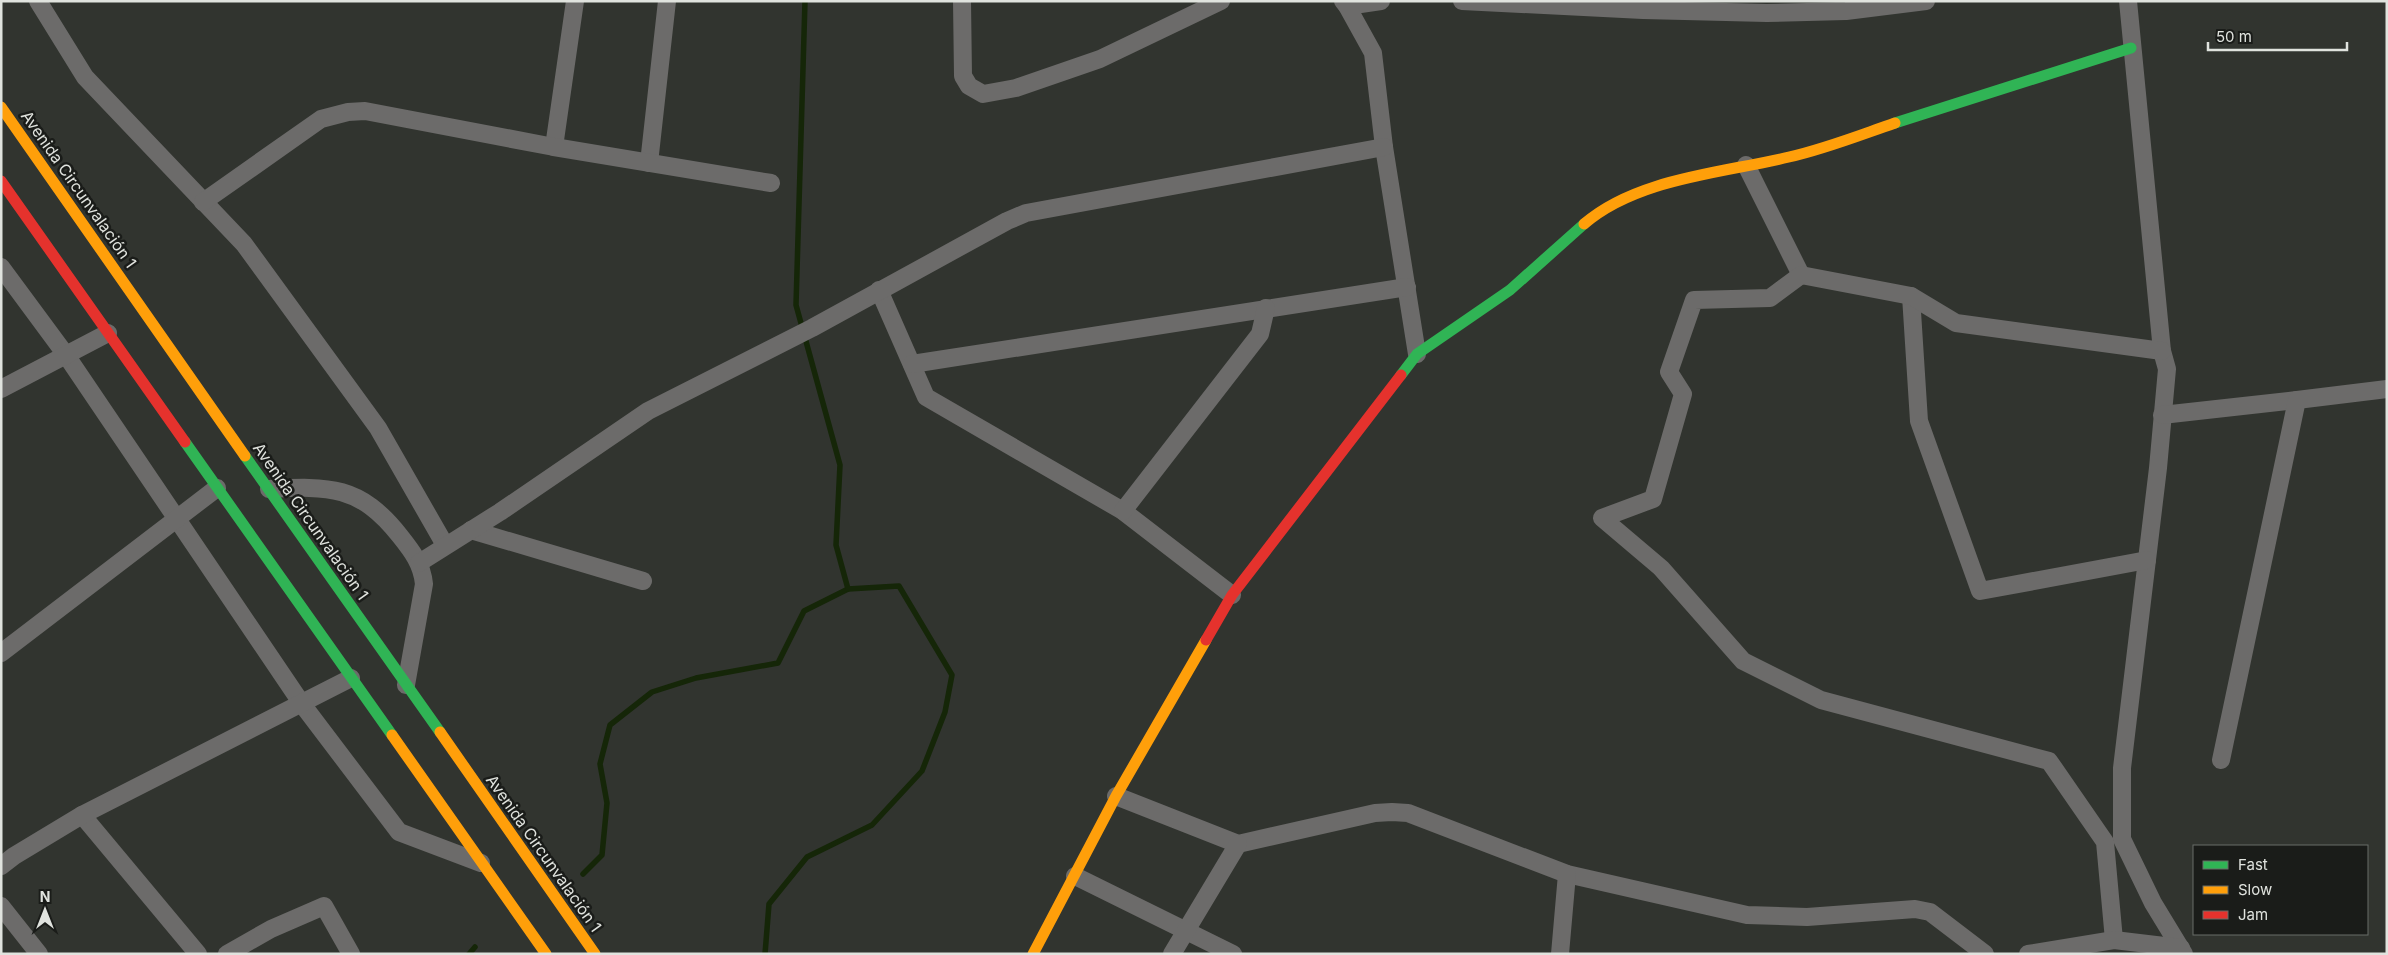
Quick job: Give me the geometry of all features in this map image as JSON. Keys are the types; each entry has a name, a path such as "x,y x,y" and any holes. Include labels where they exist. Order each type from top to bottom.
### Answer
{"main road":[{"path":"1033,954 1116,796 1232,595 1417,354 1510,290 1598,212 1626,198 1655,188 1746,165 1790,158 2131,48"},
{"name":"Avenida Circunvalación 1","path":"1,107 595,954"},
{"path":"1,181 7,199 108,333 546,954"}],"street":[{"path":"38,1 84,77 244,244 378,428 445,546"},
{"path":"554,147 575,1"},
{"path":"649,163 667,1"},
{"path":"962,1 963,76 968,86 983,94 1016,88 1100,59 1221,1"},
{"path":"1381,1 1345,4 1373,53 1384,147 1408,287 1417,354"},
{"path":"1462,1 1846,11 1926,1"},
{"path":"2114,940 2113,841 2147,560 2167,369 2162,351 2131,48 2128,1"},
{"path":"203,202 321,120 348,112 365,111 554,147 771,184"},
{"path":"419,563 648,411 812,328 1007,220 1026,213 1384,147"},
{"path":"1746,165 1801,275"},
{"path":"1,267 66,355 302,704 399,832 481,863"},
{"path":"2162,351 1956,323 1911,296 1801,275 1770,298 1694,300 1669,372 1683,394 1653,499 1602,518 1661,568 1744,661 1821,700 2049,761 2113,841 2183,951"},
{"path":"912,364 1408,287"},
{"path":"879,290 926,397 1123,511 1232,595"},
{"path":"1911,296 1918,420 1980,591 2147,560"},
{"path":"1123,511 1260,334 1266,308"},
{"path":"1,389 108,333"},
{"path":"2162,415 2387,388"},
{"path":"2221,760 2297,400"},
{"path":"269,489 315,487 356,496 378,511 398,532 419,563 424,584 406,685"},
{"path":"1,653 217,488"},
{"path":"471,530 643,581"},
{"path":"1,866 14,856 82,815 351,678"},
{"path":"1116,796 1238,844 1375,813 1408,813 1567,874 1747,915 1807,917 1915,909 1930,912 1985,954"},
{"path":"82,815 198,954"},
{"path":"1172,954 1238,844"},
{"path":"1560,954 1567,874"},
{"path":"1075,876 1233,954"},
{"path":"1,906 39,954"},
{"path":"227,954 271,930 324,906 350,954"},
{"path":"2028,954 2072,950 2114,940 2183,951"}],"waterway":[{"path":"765,954 769,904 807,857 872,825 922,771 945,712 952,675 899,586 848,589 836,545 840,465 796,305 805,1"},
{"path":"583,874 602,855 607,803 600,764 610,725 652,692 696,678 778,663 804,611 848,589"},
{"path":"469,954 475,947"}],"traffic: fast":[{"path":"1895,123 2131,48"},
{"path":"1401,375 1417,354 1510,290 1584,224"},
{"path":"185,442 392,735"},
{"path":"245,456 440,732"}],"traffic: slow":[{"path":"1,107 245,456"},
{"path":"1584,224 1605,209 1629,196 1655,187 1682,179 1802,154 1895,123"},
{"path":"1033,954 1116,796 1206,640"},
{"path":"440,732 595,954"},
{"path":"392,735 546,954"}],"traffic: jam":[{"path":"1,181 185,442"},
{"path":"1206,640 1232,595 1401,375"}]}
